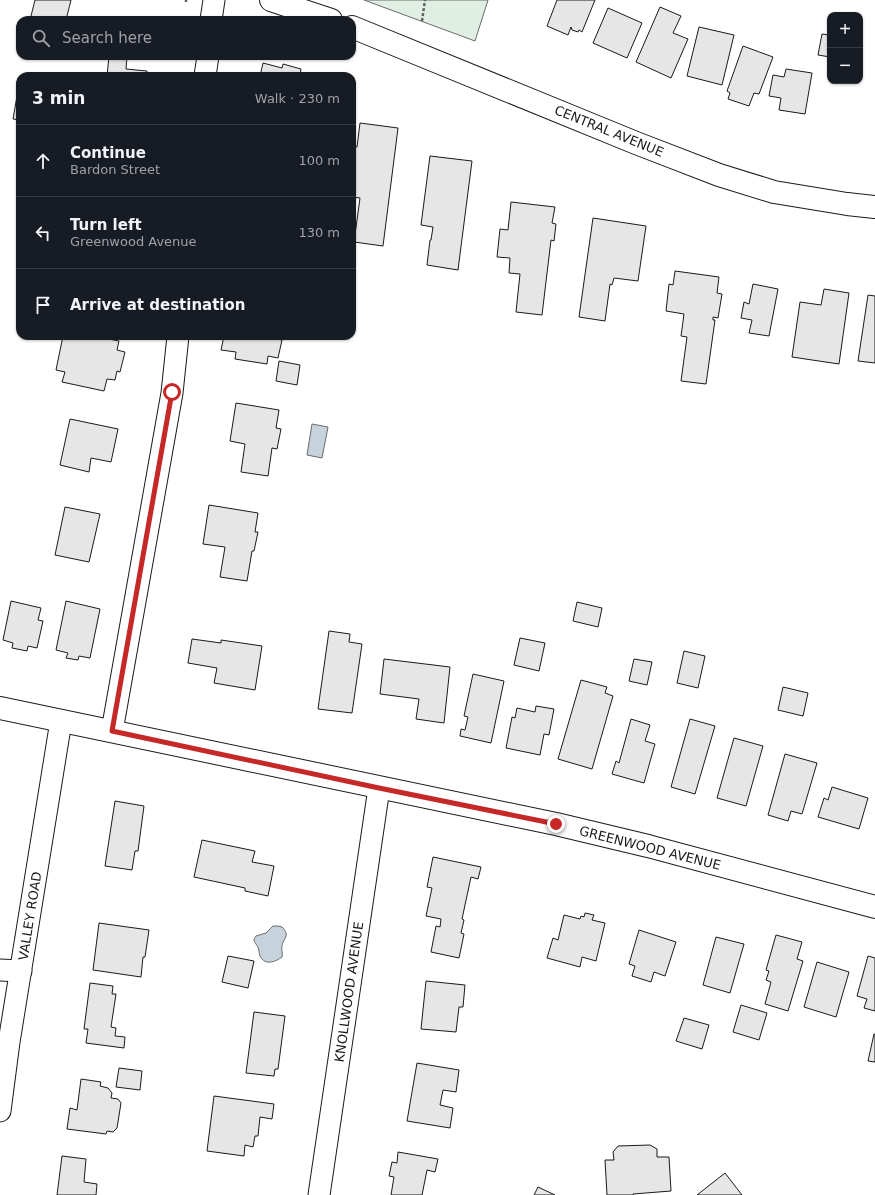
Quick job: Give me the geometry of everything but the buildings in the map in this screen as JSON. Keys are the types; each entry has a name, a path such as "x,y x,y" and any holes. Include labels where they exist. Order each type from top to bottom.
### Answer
{"street":[{"path":"212,16 214,0"},
{"path":"270,0 318,16"},
{"name":"CENTRAL AVENUE","path":"356,29 629,140 719,174 774,192 875,207"},
{"path":"206,72 207,60"},
{"path":"112,731 172,392 178,340"},
{"name":"GREENWOOD AVENUE","path":"0,708 556,824 648,846 875,907"},
{"name":"VALLEY ROAD","path":"0,1111 9,1042 61,721"},
{"name":"KNOLLWOOD AVENUE","path":"319,1195 379,788"},
{"path":"0,970 21,971"}],"path":[{"path":"422,21 425,0"}],"green space":[{"path":"364,0 488,0 475,41"}],"shaded area":[{"path":"312,424 328,427 322,458 307,455"},
{"path":"273,926 282,927 285,930 286,937 282,946 282,957 273,962 267,962 260,956 254,939 256,936 266,933"}],"route":[{"path":"172,392 112,731 556,824"}]}
